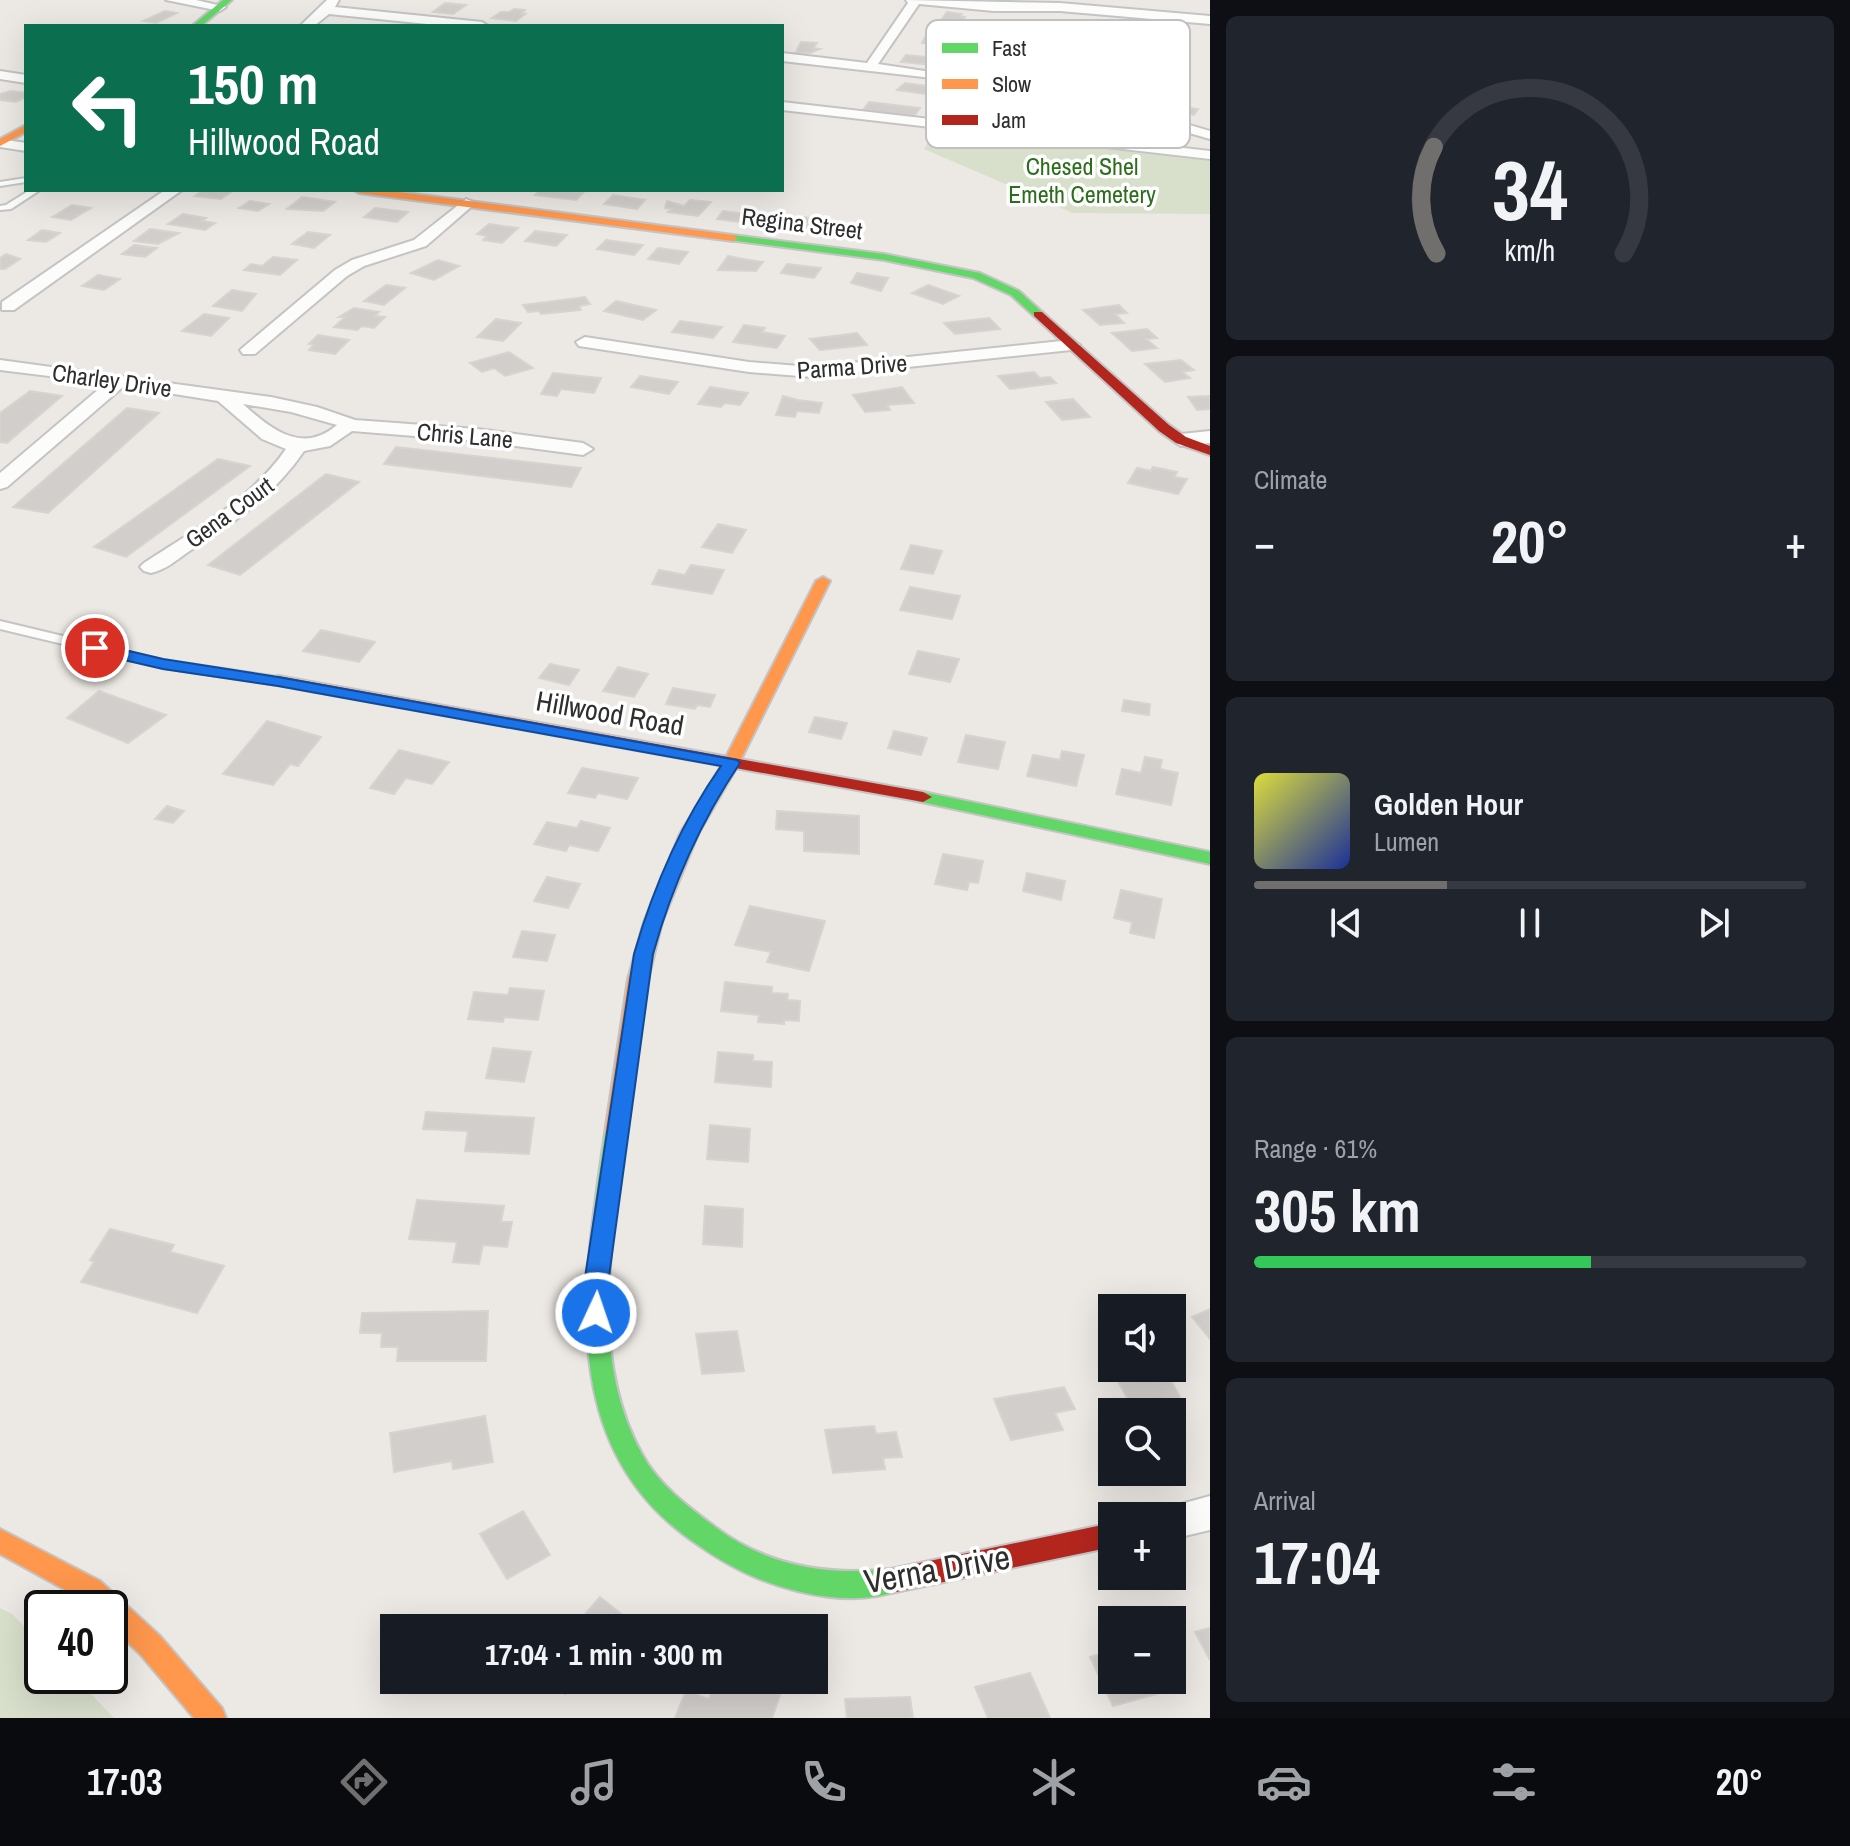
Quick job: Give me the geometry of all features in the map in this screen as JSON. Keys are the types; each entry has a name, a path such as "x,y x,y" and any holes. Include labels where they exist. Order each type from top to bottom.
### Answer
{"street":[{"path":"172,0 224,3"},
{"path":"870,67 915,0 994,7 1060,7 1210,20"},
{"path":"198,24 224,3"},
{"path":"308,24 330,5 468,24"},
{"path":"784,57 926,75"},
{"path":"0,75 24,79"},
{"path":"784,106 926,122"},
{"path":"0,143 24,129"},
{"path":"1190,129 1210,135"},
{"path":"0,143 24,147"},
{"path":"1149,148 1210,155"},
{"path":"8,306 172,192"},
{"name":"Regina Street","path":"374,192 956,269 1015,293 1181,440"},
{"path":"249,350 341,273 358,263 420,243 466,204"},
{"name":"Parma Drive","path":"585,342 749,367 812,372 1071,345"},
{"name":"Charley Drive","path":"0,365 321,411 347,425"},
{"path":"0,483 119,381"},
{"path":"224,397 260,429 285,444 297,447 327,441 344,431 347,425"},
{"name":"Chris Lane","path":"347,425 477,435 583,449"},
{"path":"1181,440 1210,437"},
{"path":"1181,440 1210,451"},
{"name":"Gena Court","path":"151,567 265,487 285,469 297,447"},
{"name":"Verna Drive","path":"823,581 731,763 689,834 653,922 637,986 596,1284 596,1341 602,1392 615,1433 643,1481 679,1518 722,1549 763,1569 801,1580 839,1585 880,1583 1098,1538"},
{"name":"Hillwood Road","path":"278,681 903,793 1210,858"},
{"path":"1186,1519 1210,1513"},
{"path":"0,1541 91,1590 150,1645 212,1718"}],"lane":[{"path":"0,184 24,180"},
{"path":"0,208 8,207 33,192"},
{"name":"Hillwood Road","path":"0,625 163,664 278,681"}],"green space":[{"name":"Chesed Shel Emeth Cemetery","path":"926,146 1099,148 1210,161 1210,214 1073,213 924,149"},
{"path":"0,1608 24,1626 24,1694 91,1694 114,1718 0,1718"}],"building":[{"path":"445,3 466,5 453,14 433,12"},
{"path":"525,10 521,14 525,14 516,21 492,18 501,12"},
{"path":"165,11 177,13 156,23 143,21"},
{"path":"947,12 965,17 963,20 941,20"},
{"path":"801,42 817,43 813,48 820,49 810,53 796,52"},
{"path":"906,55 926,57 926,64 901,62"},
{"path":"905,83 926,86 926,94 897,90"},
{"path":"11,91 24,93 24,98 16,102 0,100 0,94"},
{"path":"869,102 920,108 914,116 863,110"},
{"path":"200,192 231,192 221,199 195,196"},
{"path":"538,192 583,193 576,200 535,195"},
{"path":"613,195 645,200 637,209 604,204"},
{"path":"302,197 335,202 323,211 287,209"},
{"path":"690,200 711,202 698,216 668,212 672,209 665,208 667,201 684,206"},
{"path":"250,201 269,204 258,211 239,208"},
{"path":"72,205 91,208 71,220 52,217"},
{"path":"375,208 408,212 397,222 364,217"},
{"path":"723,211 762,216 756,224 717,219"},
{"path":"183,214 215,223 205,230 168,224"},
{"path":"803,217 820,220 812,230 780,226 786,218 801,220"},
{"path":"489,224 518,228 502,243 483,240 487,236 477,234"},
{"path":"150,229 179,233 158,244 134,241"},
{"path":"42,230 60,233 46,242 28,240"},
{"path":"535,231 567,235 556,246 525,241"},
{"path":"308,232 330,235 314,248 292,244"},
{"path":"606,240 643,245 634,255 597,249"},
{"path":"134,245 157,248 145,257 122,254"},
{"path":"658,248 688,252 679,264 648,259"},
{"path":"6,254 20,259 0,269 0,258"},
{"path":"728,256 763,262 756,271 718,270"},
{"path":"273,257 297,260 280,275 244,270 251,264 262,266"},
{"path":"438,260 459,266 434,280 411,273"},
{"path":"787,264 821,268 814,278 781,273"},
{"path":"857,273 888,278 881,291 851,283"},
{"path":"98,275 120,279 104,290 82,286"},
{"path":"386,285 405,288 384,305 364,301"},
{"path":"928,285 959,296 943,304 912,293"},
{"path":"232,290 256,294 242,311 213,306"},
{"path":"585,297 590,304 579,306 581,310 541,314 539,311 528,312 523,305"},
{"path":"616,301 656,310 643,320 604,311"},
{"path":"1119,305 1127,313 1115,314 1124,323 1100,325 1083,310"},
{"path":"354,308 379,312 375,316 385,317 374,328 362,326 357,330 334,327 345,317 339,317"},
{"path":"204,314 229,318 211,336 182,331"},
{"path":"989,318 1000,329 955,334 944,323"},
{"path":"496,319 521,323 503,341 477,337"},
{"path":"680,321 722,327 713,338 672,332"},
{"path":"744,325 765,328 762,332 785,336 777,348 733,342"},
{"path":"1147,329 1157,338 1146,339 1157,348 1132,351 1112,333"},
{"path":"857,333 867,345 820,350 810,339"},
{"path":"318,335 349,340 335,354 309,350 314,345 309,344"},
{"path":"509,352 533,368 505,376 494,368 482,372 470,363"},
{"path":"1181,360 1194,370 1182,372 1190,378 1165,382 1145,364"},
{"path":"1034,372 1040,378 1050,377 1056,383 1010,389 998,376"},
{"path":"553,373 601,378 594,393 561,389 557,396 541,394"},
{"path":"640,376 678,382 669,394 631,387"},
{"path":"710,387 748,393 740,405 725,403 721,407 698,404"},
{"path":"902,387 914,403 887,405 890,410 865,412 853,395"},
{"path":"30,391 62,396 7,443 0,442 0,413"},
{"path":"783,396 822,403 819,413 797,411 795,417 776,415"},
{"path":"1210,396 1210,409 1197,410 1188,397"},
{"path":"1073,399 1090,417 1062,420 1046,402"},
{"path":"127,408 159,413 48,513 13,507"},
{"path":"396,447 581,468 571,487 384,464"},
{"path":"218,459 250,466 126,557 94,547"},
{"path":"1153,467 1177,472 1174,477 1187,479 1178,494 1128,483 1137,468 1151,471"},
{"path":"326,474 359,482 240,575 208,565"},
{"path":"718,524 746,530 732,553 702,547"},
{"path":"911,545 942,551 933,574 901,569"},
{"path":"691,565 724,570 712,594 652,584 659,570 685,575"},
{"path":"910,587 960,596 952,619 900,610"},
{"path":"321,630 375,642 359,662 303,651"},
{"path":"918,651 959,659 950,682 909,674"},
{"path":"550,664 579,670 569,685 539,678"},
{"path":"618,667 648,674 634,697 603,691"},
{"path":"673,688 715,695 710,707 697,705 695,709 666,704"},
{"path":"99,691 166,715 128,743 67,718"},
{"path":"1124,700 1150,704 1149,715 1122,711"},
{"path":"815,717 847,723 841,739 809,732"},
{"path":"267,721 321,737 298,766 290,764 273,785 223,774"},
{"path":"894,731 927,738 921,755 888,748"},
{"path":"966,735 1005,742 998,769 958,762"},
{"path":"399,750 449,762 432,784 406,778 394,794 370,788"},
{"path":"1062,751 1084,755 1076,786 1027,776 1033,755 1060,760"},
{"path":"1145,757 1162,760 1160,769 1178,773 1171,805 1116,794 1122,769 1141,773"},
{"path":"582,768 638,778 627,799 598,793 595,798 568,793"},
{"path":"167,806 184,811 173,823 155,819"},
{"path":"777,811 859,816 859,854 804,851 804,831 776,829"},
{"path":"581,821 610,828 598,851 569,845 566,851 534,844 547,822 577,828"},
{"path":"943,854 983,861 978,883 969,882 967,890 935,884"},
{"path":"1027,873 1065,881 1061,900 1023,891"},
{"path":"547,877 580,884 568,908 534,901"},
{"path":"1121,890 1162,899 1154,938 1130,933 1132,922 1114,918"},
{"path":"750,906 825,921 809,971 767,962 771,952 735,945"},
{"path":"522,931 555,935 547,961 513,957"},
{"path":"725,982 772,987 772,993 788,994 787,1000 800,1001 799,1021 784,1020 784,1024 758,1022 759,1015 721,1011"},
{"path":"510,988 544,991 538,1020 504,1017 503,1022 468,1019 474,992 508,995"},
{"path":"493,1048 531,1052 524,1082 486,1078"},
{"path":"718,1052 753,1055 753,1061 772,1062 771,1087 715,1082"},
{"path":"426,1112 534,1118 529,1154 465,1151 468,1131 423,1129"},
{"path":"710,1125 750,1129 748,1162 707,1159"},
{"path":"417,1200 504,1206 501,1222 512,1222 507,1247 483,1245 479,1264 453,1262 457,1242 409,1239"},
{"path":"705,1206 743,1209 742,1247 703,1244"},
{"path":"110,1229 174,1245 170,1252 224,1266 197,1313 81,1282 94,1262 90,1260"},
{"path":"1210,1309 1210,1339 1192,1317"},
{"path":"488,1311 486,1361 397,1361 398,1347 381,1347 382,1333 360,1333 362,1313"},
{"path":"737,1331 744,1371 702,1374 696,1334"},
{"path":"1118,1382 1172,1382 1180,1398 1127,1398"},
{"path":"1064,1387 1075,1409 1055,1413 1063,1430 1011,1440 994,1399"},
{"path":"485,1416 493,1462 453,1469 452,1461 394,1472 390,1433"},
{"path":"874,1426 876,1434 896,1432 902,1457 883,1458 885,1469 833,1473 825,1430"},
{"path":"523,1511 550,1555 507,1579 480,1534"},
{"path":"600,1597 621,1614 585,1614"},
{"path":"1210,1628 1210,1660 1195,1632"},
{"path":"1098,1655 1098,1674 1090,1657"},
{"path":"1030,1673 1050,1718 988,1718 975,1687"},
{"path":"685,1694 709,1699 711,1694 780,1695 772,1718 675,1718"},
{"path":"1107,1694 1156,1694 1113,1706"},
{"path":"910,1697 913,1718 847,1718 845,1699"}],"traffic: fast":[{"path":"198,24 228,0"},
{"path":"733,238 884,257 976,275 1015,293 1038,314"},
{"path":"923,797 1210,858"},
{"path":"616,1133 600,1250 597,1308 600,1363 611,1415 634,1464 670,1509 742,1559 804,1580 847,1584 891,1581"}],"traffic: slow":[{"path":"0,143 24,129"},
{"path":"375,192 733,238"},
{"path":"616,1133 638,979 653,922 689,834 731,763 823,581"},
{"path":"0,1541 91,1590 150,1645 212,1718"}],"traffic: jam":[{"path":"1038,314 1164,428 1181,440 1210,451"},
{"path":"278,681 923,797"},
{"path":"891,1581 1098,1538"}],"route":[{"path":"95,648 163,664 278,681 731,763 689,834 643,954 596,1284 596,1313"}]}
